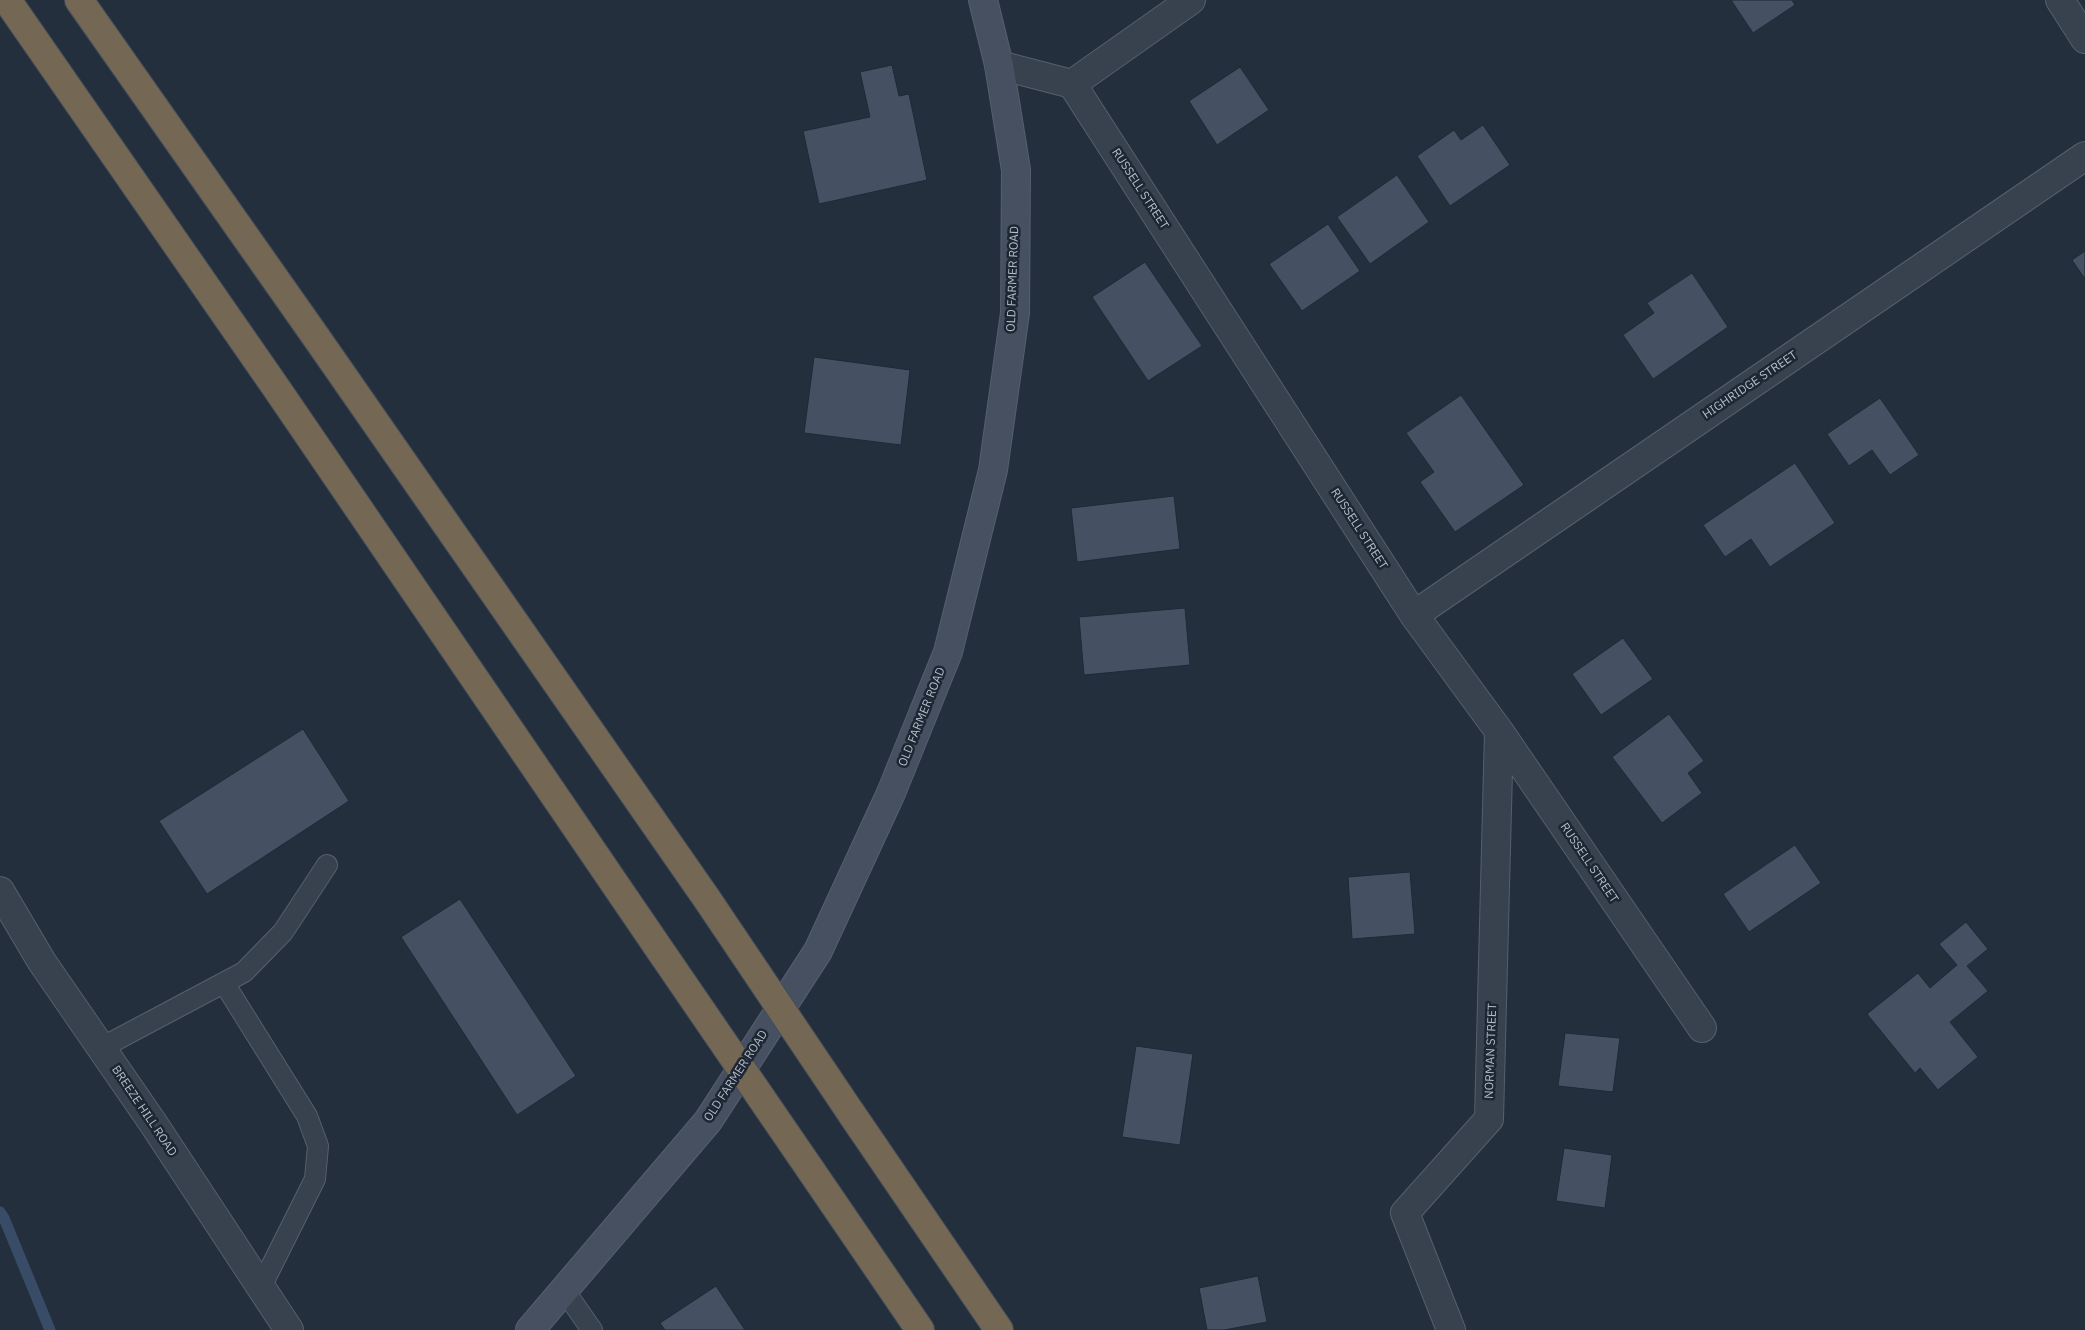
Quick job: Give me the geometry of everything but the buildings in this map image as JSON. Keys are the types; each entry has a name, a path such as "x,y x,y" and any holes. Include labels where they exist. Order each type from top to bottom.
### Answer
{"highway":[{"path":"7,0 282,397 920,1330"},
{"path":"79,0 322,345 707,899 998,1330"}],"street":[{"name":"OLD FARMER ROAD","path":"530,1330 708,1120 818,951 891,793 948,652 993,470 1015,313 1016,170 999,65 983,0"},
{"path":"999,65 1072,84 1191,0"},
{"path":"2060,0 2085,39"},
{"name":"RUSSELL STREET","path":"1072,84 1414,615 1499,731 1702,1028"},
{"name":"HIGHRIDGE STREET","path":"1414,615 2085,156"},
{"name":"NORMAN STREET","path":"1449,1330 1405,1213 1489,1119 1499,731"},
{"name":"BREEZE HILL ROAD","path":"0,891 42,962 153,1123 288,1330"}],"lane":[{"path":"102,1048 244,972 284,932 327,865"},
{"path":"224,983 307,1116 318,1146 315,1179 260,1289"},
{"path":"564,1290 592,1330"}],"waterway":[{"path":"0,1212 50,1330"}]}
